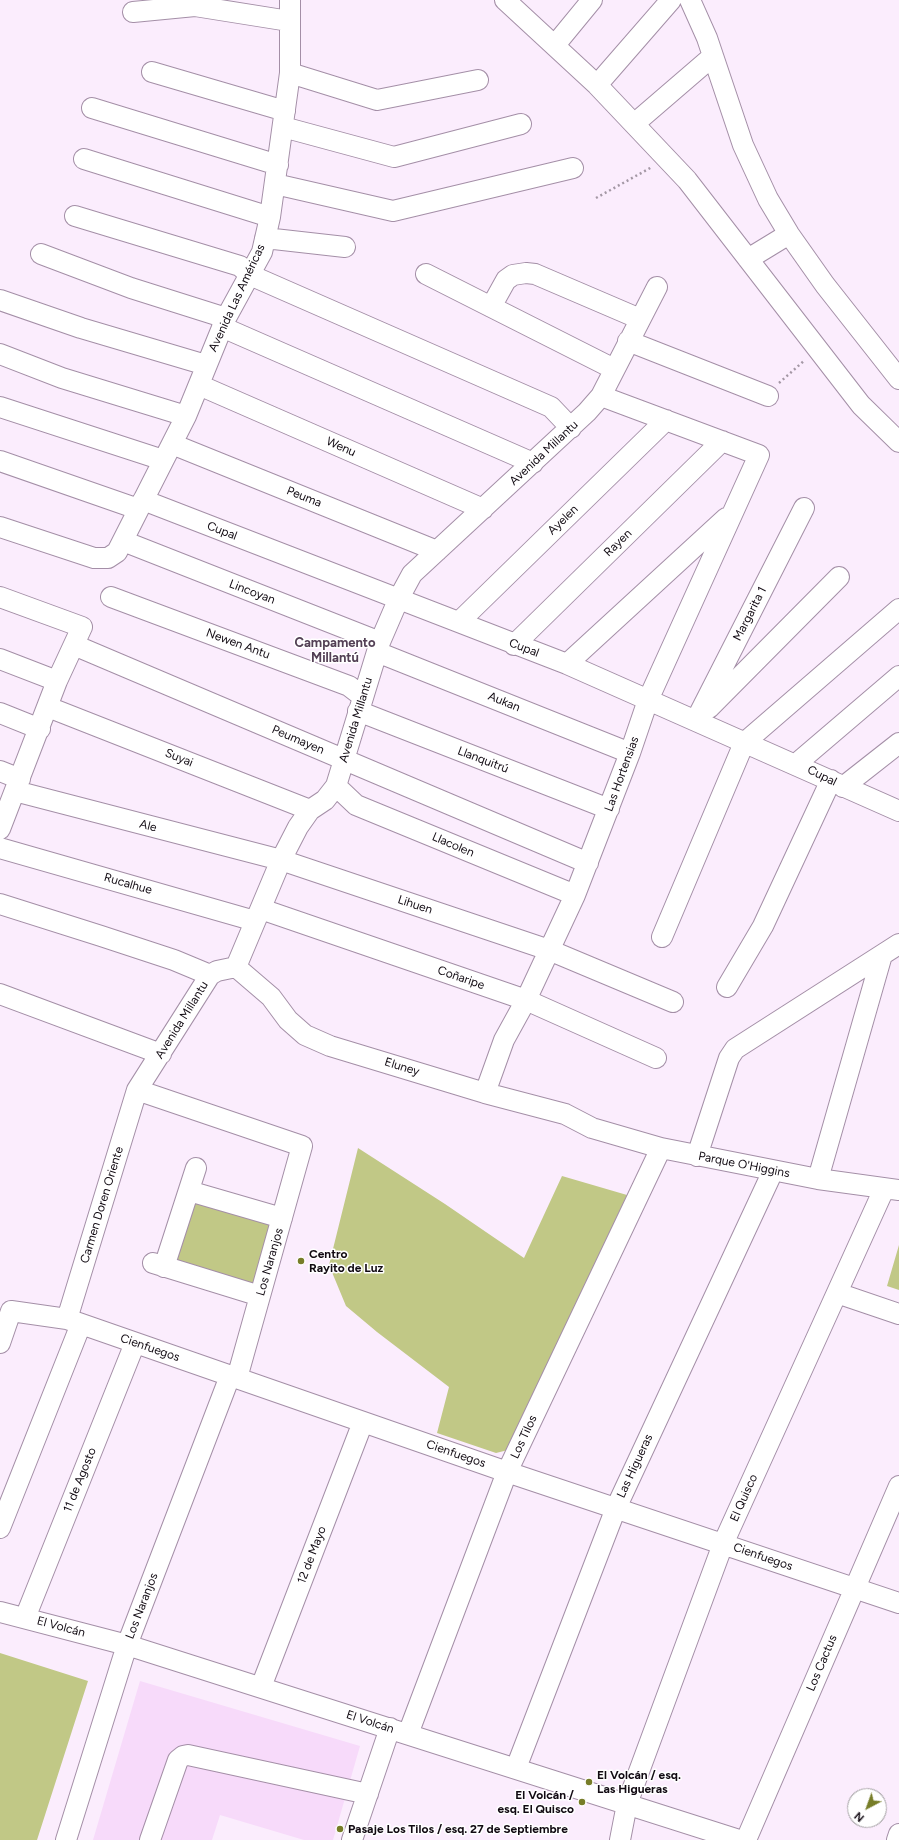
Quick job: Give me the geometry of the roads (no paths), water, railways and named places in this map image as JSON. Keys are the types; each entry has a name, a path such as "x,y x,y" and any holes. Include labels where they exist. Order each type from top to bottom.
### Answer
{"street":[{"name":"Avenida Las Américas","path":"120,547 186,416 224,323 262,252 270,217 290,73 290,0"},
{"path":"555,45 592,0"},
{"path":"598,85 671,0"},
{"path":"690,0 707,38 733,118 746,152 768,199 789,234 850,318 899,379"},
{"path":"507,1 598,85 687,180 861,405 899,442"},
{"path":"133,12 194,6 289,21"},
{"path":"634,124 713,56"},
{"path":"152,72 394,158 521,124"},
{"path":"290,73 377,100 478,80"},
{"path":"92,108 276,174 393,211 573,168"},
{"path":"84,159 270,217"},
{"path":"75,216 240,266 250,275 551,407 571,428"},
{"path":"748,259 789,234"},
{"path":"265,238 345,247"},
{"path":"41,254 224,323 533,463"},
{"path":"491,308 506,280 513,275 526,273 535,274 640,319"},
{"path":"426,274 614,369"},
{"name":"Avenida Millantu","path":"137,1090 210,975 217,970 236,967 281,860 298,827 310,810 325,800 336,786 360,703 379,647 399,598 412,574 571,428 601,396 657,287"},
{"path":"0,300 81,328 206,365"},
{"path":"628,341 775,388"},
{"path":"0,354 62,378 186,416"},
{"name":"Wenu","path":"199,385 483,509"},
{"path":"601,396 722,441"},
{"name":"Peuma","path":"0,406 168,452 436,551"},
{"name":"Ayelen","path":"460,621 666,420"},
{"name":"Las Hortensias","path":"485,1092 504,1040 526,1000 575,895 630,753 648,700 759,455 722,441"},
{"name":"Rayen","path":"514,644 722,441"},
{"name":"Cupal","path":"0,461 141,505 460,621 514,644 567,664 696,720 744,743 796,764 899,811"},
{"name":"Margarita 1","path":"696,720 804,508"},
{"path":"567,664 732,513"},
{"path":"0,527 94,558 108,558 120,547"},
{"name":"Lincoyan","path":"120,547 379,647"},
{"path":"696,720 839,577"},
{"path":"0,597 82,627 57,680 40,729 0,829"},
{"name":"Newen Antu","path":"111,597 349,686 360,703"},
{"path":"662,937 744,743 899,609"},
{"name":"Peumayen","path":"74,645 588,863"},
{"name":"Aukan","path":"379,647 630,753"},
{"path":"0,659 57,680"},
{"path":"796,764 899,676"},
{"name":"Llanquitrú","path":"360,703 609,809"},
{"name":"Suyai","path":"48,707 310,810"},
{"path":"0,713 40,729"},
{"path":"727,987 763,926 837,783 899,743"},
{"name":"Ale","path":"0,771 17,785 281,860"},
{"name":"Llacolen","path":"336,786 356,804 575,895"},
{"name":"Rucalhue","path":"0,848 258,915"},
{"name":"Lihuen","path":"281,860 549,950 673,1002"},
{"path":"0,904 174,960 210,975"},
{"name":"Coñaripe","path":"258,915 526,1000 656,1058"},
{"path":"697,1156 732,1052 738,1046 899,944"},
{"path":"818,1179 882,955"},
{"name":"Eluney","path":"236,967 271,997 288,1020 305,1035 330,1046 565,1114 592,1128"},
{"path":"0,994 161,1054"},
{"name":"Los Naranjos","path":"66,1840 127,1645 234,1377 260,1296 302,1146 137,1090"},
{"name":"Carmen Doren Oriente","path":"0,1528 74,1322 137,1090"},
{"name":"Parque O'Higgins","path":"592,1128 661,1148 697,1156 818,1179 892,1190"},
{"name":"Los Tilos","path":"352,1840 368,1794 399,1731 507,1472 661,1148"},
{"path":"196,1168 189,1191 159,1265 260,1296"},
{"name":"Las Higueras","path":"516,1768 616,1508 773,1171"},
{"name":"El Quisco","path":"620,1840 627,1804 723,1544 837,1293 892,1190"},
{"path":"189,1191 282,1218"},
{"path":"837,1293 899,1314"},
{"name":"Cienfuegos","path":"0,1343 11,1311 74,1322 507,1472 899,1603"},
{"name":"11 de Agosto","path":"25,1618 135,1343"},
{"name":"12 de Mayo","path":"261,1687 363,1422"},
{"name":"Los Cactus","path":"746,1840 899,1486"},
{"name":"El Volcán","path":"0,1612 127,1645 739,1840"},
{"path":"150,1840 178,1760 183,1756 188,1755 368,1794"},
{"path":"897,1840 899,1834"}],"place":[{"name":"Centro Rayito de Luz","path":"301,1261"},
{"name":"El Volcán / esq. Las Higueras","path":"589,1782"},
{"name":"El Volcán / esq. El Quisco","path":"582,1802"},
{"name":"Pasaje Los Tilos / esq. 27 de Septiembre","path":"340,1829"}],"district":[{"name":"Campamento Millantú","path":"335,650"}]}
